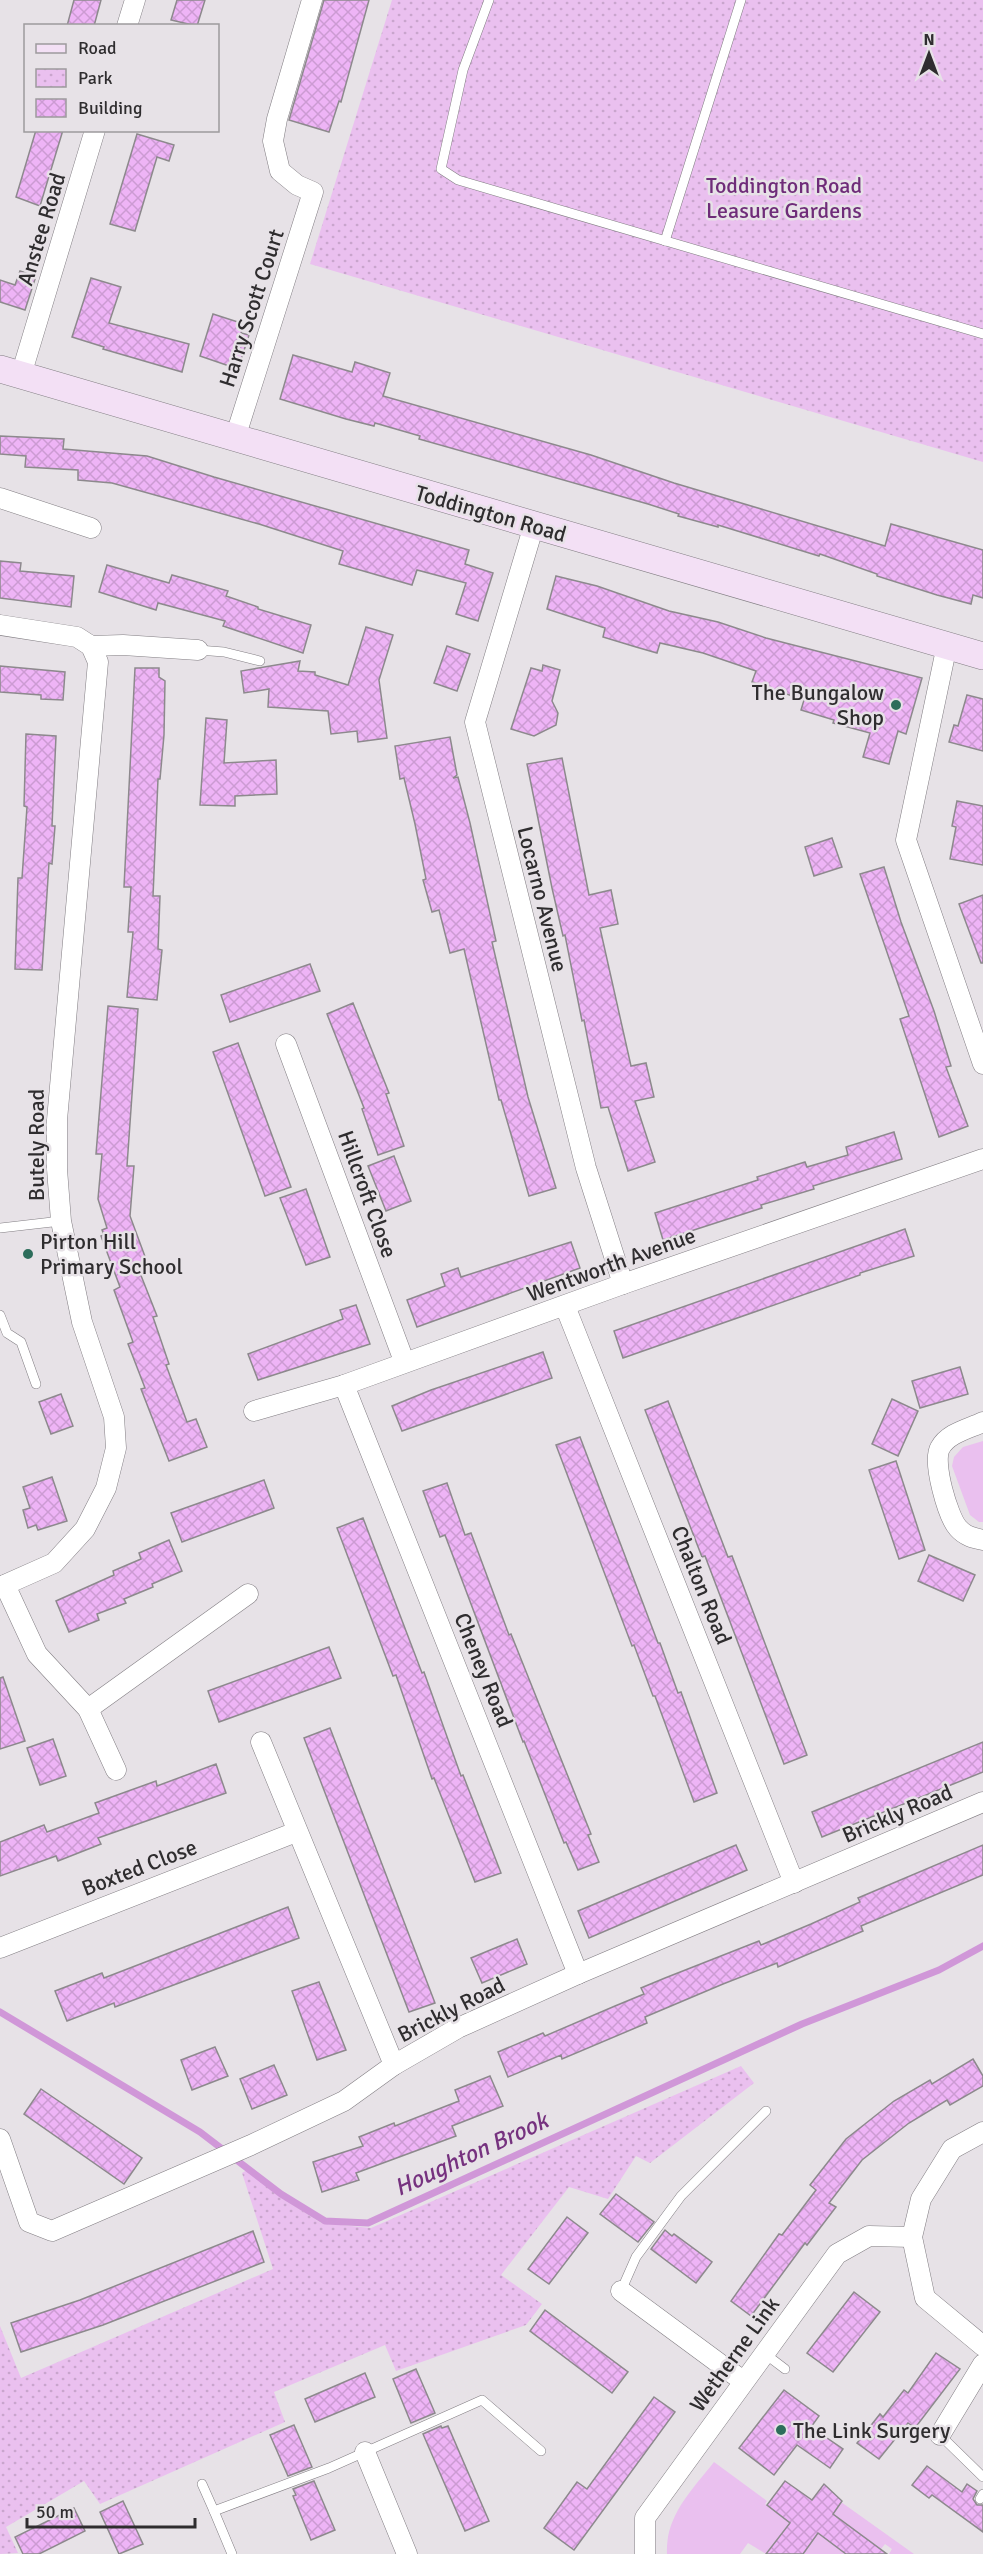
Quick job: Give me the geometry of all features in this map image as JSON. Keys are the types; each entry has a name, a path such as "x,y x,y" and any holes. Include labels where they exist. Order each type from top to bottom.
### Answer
{"main road":[{"name":"Toddington Road","path":"11,372 983,656"}],"street":[{"path":"128,24 135,0"},
{"name":"Harry Scott Court","path":"235,438 313,192 286,178 280,171 273,141 277,119 312,0"},
{"name":"Anstee Road","path":"11,372 94,132"},
{"path":"0,498 91,528"},
{"name":"Locarno Avenue","path":"534,525 475,722 586,1168 624,1284"},
{"path":"0,625 77,637 91,646 123,645 198,650"},
{"path":"947,645 906,840 983,1065"},
{"name":"Butely Road","path":"3,1586 54,1563 85,1529 106,1488 116,1448 114,1417 82,1322 61,1221 57,1169 57,1120 98,662 91,646"},
{"name":"Hillcroft Close","path":"286,1044 404,1361"},
{"name":"Wentworth Avenue","path":"254,1411 344,1385 404,1361 983,1159"},
{"name":"Chalton Road","path":"565,1306 794,1883"},
{"name":"Cheney Road","path":"344,1385 578,1974"},
{"path":"983,1422 946,1439 938,1451 936,1463 956,1527 964,1535 983,1540"},
{"path":"3,1586 37,1654 88,1709 116,1770"},
{"path":"88,1709 248,1594"},
{"path":"261,1742 394,2066"},
{"name":"Brickly Road","path":"0,2139 29,2222 52,2231 251,2145 344,2101 394,2066 458,2028 578,1974 983,1802"},
{"name":"Boxted Close","path":"0,1948 296,1832"},
{"path":"983,2132 952,2149 921,2199 912,2237 925,2298 983,2346"},
{"name":"Wetherne Link","path":"645,2554 645,2518 837,2254 869,2236 912,2237"},
{"path":"621,2291 743,2381"},
{"path":"940,2435 983,2364"},
{"path":"365,2452 407,2554"}],"lane":[{"path":"489,0 463,70 441,169 458,180 983,334"},
{"path":"665,241 741,0"},
{"path":"198,650 224,652 260,661"},
{"path":"0,1228 61,1221"},
{"path":"0,1316 7,1333 21,1342 36,1384"},
{"path":"621,2291 636,2257 681,2196 766,2111"},
{"path":"764,2353 785,2369"},
{"path":"214,2511 365,2452 482,2400 541,2451"},
{"path":"940,2435 983,2477"},
{"path":"202,2484 232,2554"}],"green space":[{"name":"Toddington Road Leasure Gardens","path":"392,0 983,0 983,462 310,264"},
{"path":"983,1441 983,1522 979,1522 970,1515 952,1466 954,1457 963,1447"},
{"path":"741,2066 754,2083 650,2163 636,2156 608,2199 569,2187 501,2275 542,2304 526,2325 396,2371 385,2345 274,2392 285,2422 100,2504 84,2481 6,2527 18,2553 0,2554 0,2326 21,2378 273,2269 242,2173 247,2170 321,2223 371,2228"},
{"path":"714,2462 767,2501 765,2504 790,2523 766,2554 748,2543 740,2554 667,2554 670,2528 675,2516 689,2493"},
{"path":"841,2502 914,2554 889,2554 892,2549 885,2544 881,2549 833,2514"},
{"path":"818,2533 846,2554 803,2554"}],"building":[{"path":"74,0 101,0 95,24 68,24"},
{"path":"177,0 205,0 198,24 171,20"},
{"path":"324,0 369,0 341,102 339,101 329,132 289,120"},
{"path":"35,132 62,132 40,206 16,197"},
{"path":"137,134 174,145 169,161 157,157 135,231 110,224"},
{"path":"20,271 36,276 25,310 0,302 0,280 15,285"},
{"path":"91,278 121,287 109,323 189,344 182,372 103,349 104,347 72,337"},
{"path":"213,314 244,324 241,333 249,335 238,369 200,356"},
{"path":"293,355 352,372 355,362 390,373 383,396 591,455 674,483 885,546 891,524 983,550 983,598 973,595 971,604 937,595 877,576 877,574 820,554 819,556 718,525 718,527 678,516 679,514 648,504 419,439 420,436 375,423 374,426 346,419 280,399"},
{"path":"0,436 64,439 63,449 147,456 469,550 465,564 493,573 478,621 456,614 466,583 417,570 412,585 339,564 343,551 259,524 112,483 78,480 78,470 25,467 26,456 0,454"},
{"path":"0,561 21,563 20,571 74,576 71,607 0,598"},
{"path":"107,565 169,583 172,575 228,591 226,596 258,607 258,609 311,625 303,653 223,626 225,621 158,603 156,610 99,592"},
{"path":"556,576 597,586 669,611 718,622 766,638 922,678 906,734 898,731 889,764 863,757 870,733 833,723 834,720 801,710 804,700 752,682 756,671 703,653 660,643 657,653 636,647 603,637 605,628 547,609"},
{"path":"366,627 393,635 379,680 387,738 358,742 357,731 331,734 328,711 268,707 269,689 244,693 241,671 300,661 298,671 315,672 315,675 348,685"},
{"path":"447,646 470,654 457,691 434,683"},
{"path":"543,665 560,670 552,701 558,713 556,725 534,736 511,729 531,668 542,671"},
{"path":"0,666 65,672 63,700 41,699 41,695 0,692"},
{"path":"135,668 159,668 159,677 165,681 164,735 160,779 158,779 153,896 160,896 158,949 162,950 157,1000 127,997 133,932 128,932 131,887 124,887"},
{"path":"967,695 983,699 983,751 949,742 954,725 958,726"},
{"path":"206,718 227,720 224,763 276,760 277,794 235,796 235,806 200,805"},
{"path":"26,734 56,736 52,826 55,826 52,864 49,863 42,970 15,969 18,878 22,878 27,807 24,806"},
{"path":"450,737 457,775 453,778 458,777 470,823 496,941 492,942 528,1097 556,1188 529,1196 501,1100 499,1100 464,949 450,953 439,910 432,912 423,880 426,879 404,778 400,779 395,746"},
{"path":"562,758 589,895 611,890 618,924 600,928 631,1066 646,1063 654,1097 635,1101 655,1162 628,1171 608,1107 601,1108 584,1020 582,1021 565,935 563,936 552,888 527,764"},
{"path":"957,801 983,806 983,865 950,859 956,827 952,826"},
{"path":"832,838 842,867 814,876 805,847"},
{"path":"884,867 901,922 934,1011 951,1066 946,1067 968,1126 939,1137 900,1019 909,1016 860,874"},
{"path":"983,895 983,963 981,963 959,904"},
{"path":"310,964 320,991 230,1022 221,995"},
{"path":"353,1003 389,1093 386,1094 404,1146 378,1155 362,1109 364,1108 327,1014"},
{"path":"108,1006 138,1009 127,1166 134,1166 130,1216 150,1270 140,1273 157,1316 153,1317 169,1364 166,1365 187,1422 196,1419 207,1447 169,1461 141,1389 145,1388 128,1344 133,1342 114,1290 120,1287 101,1236 104,1235 102,1230 107,1228 98,1199 102,1154 96,1154"},
{"path":"238,1043 291,1187 265,1196 213,1052"},
{"path":"894,1132 902,1159 813,1186 814,1189 761,1205 762,1208 663,1240 655,1213 758,1180 757,1177 805,1162 807,1167 848,1155 846,1147"},
{"path":"394,1156 411,1201 386,1211 368,1166"},
{"path":"306,1189 330,1257 306,1265 280,1198"},
{"path":"905,1229 914,1256 860,1273 860,1275 623,1358 614,1331"},
{"path":"571,1242 580,1268 417,1327 407,1300 445,1286 441,1274 458,1268 461,1277"},
{"path":"356,1305 370,1344 258,1380 248,1354 343,1319 340,1310"},
{"path":"543,1352 552,1378 402,1431 392,1406 431,1390"},
{"path":"960,1367 968,1394 920,1408 912,1381"},
{"path":"61,1394 73,1426 51,1434 39,1402"},
{"path":"892,1399 918,1411 898,1456 872,1444"},
{"path":"668,1401 728,1557 732,1556 807,1755 784,1764 705,1556 702,1557 645,1410"},
{"path":"580,1437 658,1643 660,1643 678,1693 681,1692 717,1793 694,1802 655,1696 653,1696 634,1645 632,1646 556,1445"},
{"path":"896,1461 925,1550 899,1559 869,1470"},
{"path":"52,1477 67,1521 38,1530 36,1525 28,1528 23,1510 30,1508 23,1487"},
{"path":"264,1480 274,1508 182,1542 171,1513"},
{"path":"447,1483 465,1535 471,1533 509,1635 511,1634 591,1834 588,1835 599,1862 578,1870 566,1842 564,1843 523,1742 445,1535 440,1537 423,1491"},
{"path":"363,1518 422,1673 424,1672 461,1776 463,1775 501,1873 475,1882 434,1778 432,1779 396,1675 393,1676 337,1528"},
{"path":"169,1540 182,1571 152,1584 153,1587 124,1599 126,1603 97,1614 99,1620 69,1632 56,1601 114,1575 113,1571 141,1559 139,1553"},
{"path":"929,1555 975,1575 963,1601 918,1581"},
{"path":"329,1647 341,1678 219,1722 208,1691"},
{"path":"3,1677 25,1741 0,1749 0,1678"},
{"path":"330,1728 435,2003 409,2012 304,1738"},
{"path":"53,1739 66,1776 40,1785 27,1748"},
{"path":"983,1742 983,1772 822,1837 812,1812"},
{"path":"216,1764 226,1793 98,1838 101,1844 58,1861 56,1856 0,1876 0,1842 44,1825 47,1832 99,1813 95,1803 156,1781 157,1786"},
{"path":"736,1845 747,1870 589,1938 578,1911"},
{"path":"983,1845 983,1875 861,1926 863,1931 778,1967 777,1963 645,2017 647,2023 562,2059 561,2055 508,2077 498,2052 543,2033 545,2036 644,1994 641,1988 665,1978 759,1941 761,1945 811,1924 860,1902 858,1898"},
{"path":"288,1907 299,1938 115,2007 114,2003 67,2021 55,1991 102,1973 104,1978"},
{"path":"517,1939 527,1964 482,1983 471,1958"},
{"path":"319,1982 346,2050 317,2060 292,1991"},
{"path":"215,2047 228,2076 192,2090 181,2060"},
{"path":"973,2059 983,2076 983,2086 950,2105 947,2100 909,2123 862,2160 829,2203 836,2207 807,2245 805,2243 751,2316 731,2301 779,2234 782,2235 816,2190 810,2185 846,2139 894,2101 930,2080 932,2084"},
{"path":"274,2065 287,2095 252,2109 240,2079"},
{"path":"490,2076 503,2106 452,2126 456,2136 356,2173 359,2180 322,2192 313,2162 363,2146 359,2137 394,2123 395,2126 459,2101 455,2090"},
{"path":"41,2089 142,2158 124,2184 24,2114"},
{"path":"616,2194 654,2222 638,2242 600,2214"},
{"path":"567,2217 588,2233 549,2284 528,2269"},
{"path":"665,2230 712,2262 696,2283 651,2249"},
{"path":"253,2231 264,2262 103,2325 21,2352 11,2323 80,2300"},
{"path":"854,2292 880,2312 833,2372 807,2353"},
{"path":"545,2310 628,2372 612,2393 530,2331"},
{"path":"936,2353 960,2369 915,2428 908,2423 879,2459 857,2443 880,2414 883,2417 904,2390 908,2393"},
{"path":"416,2369 435,2413 411,2423 393,2379"},
{"path":"365,2373 375,2397 315,2422 305,2399"},
{"name":"The Link Surgery","path":"784,2390 819,2416 811,2427 843,2449 830,2468 797,2445 774,2475 739,2448"},
{"path":"654,2397 675,2412 574,2550 544,2528 577,2482 587,2489"},
{"path":"294,2425 312,2467 288,2476 270,2435"},
{"path":"441,2426 442,2428 448,2426 489,2521 465,2531 423,2434"},
{"path":"927,2466 962,2492 967,2484 977,2491 973,2499 977,2505 983,2505 983,2532 932,2495 929,2498 912,2485"},
{"path":"314,2481 335,2530 311,2540 293,2496 296,2495 293,2489"},
{"path":"785,2481 812,2500 824,2484 842,2501 833,2514 887,2554 846,2554 818,2533 803,2554 766,2554 790,2523 767,2505"},
{"path":"123,2501 143,2544 119,2554 100,2512"},
{"path":"74,2508 85,2531 39,2554 23,2554 15,2537"}],"waterway":[{"name":"Houghton Brook","path":"0,2012 200,2132 281,2194 325,2221 368,2223 802,2024 939,1970 983,1946"}],"place":[{"name":"The Bungalow Shop","path":"896,705"},
{"name":"Pirton Hill Primary School","path":"28,1254"},
{"name":"The Link Surgery","path":"781,2430"}]}
